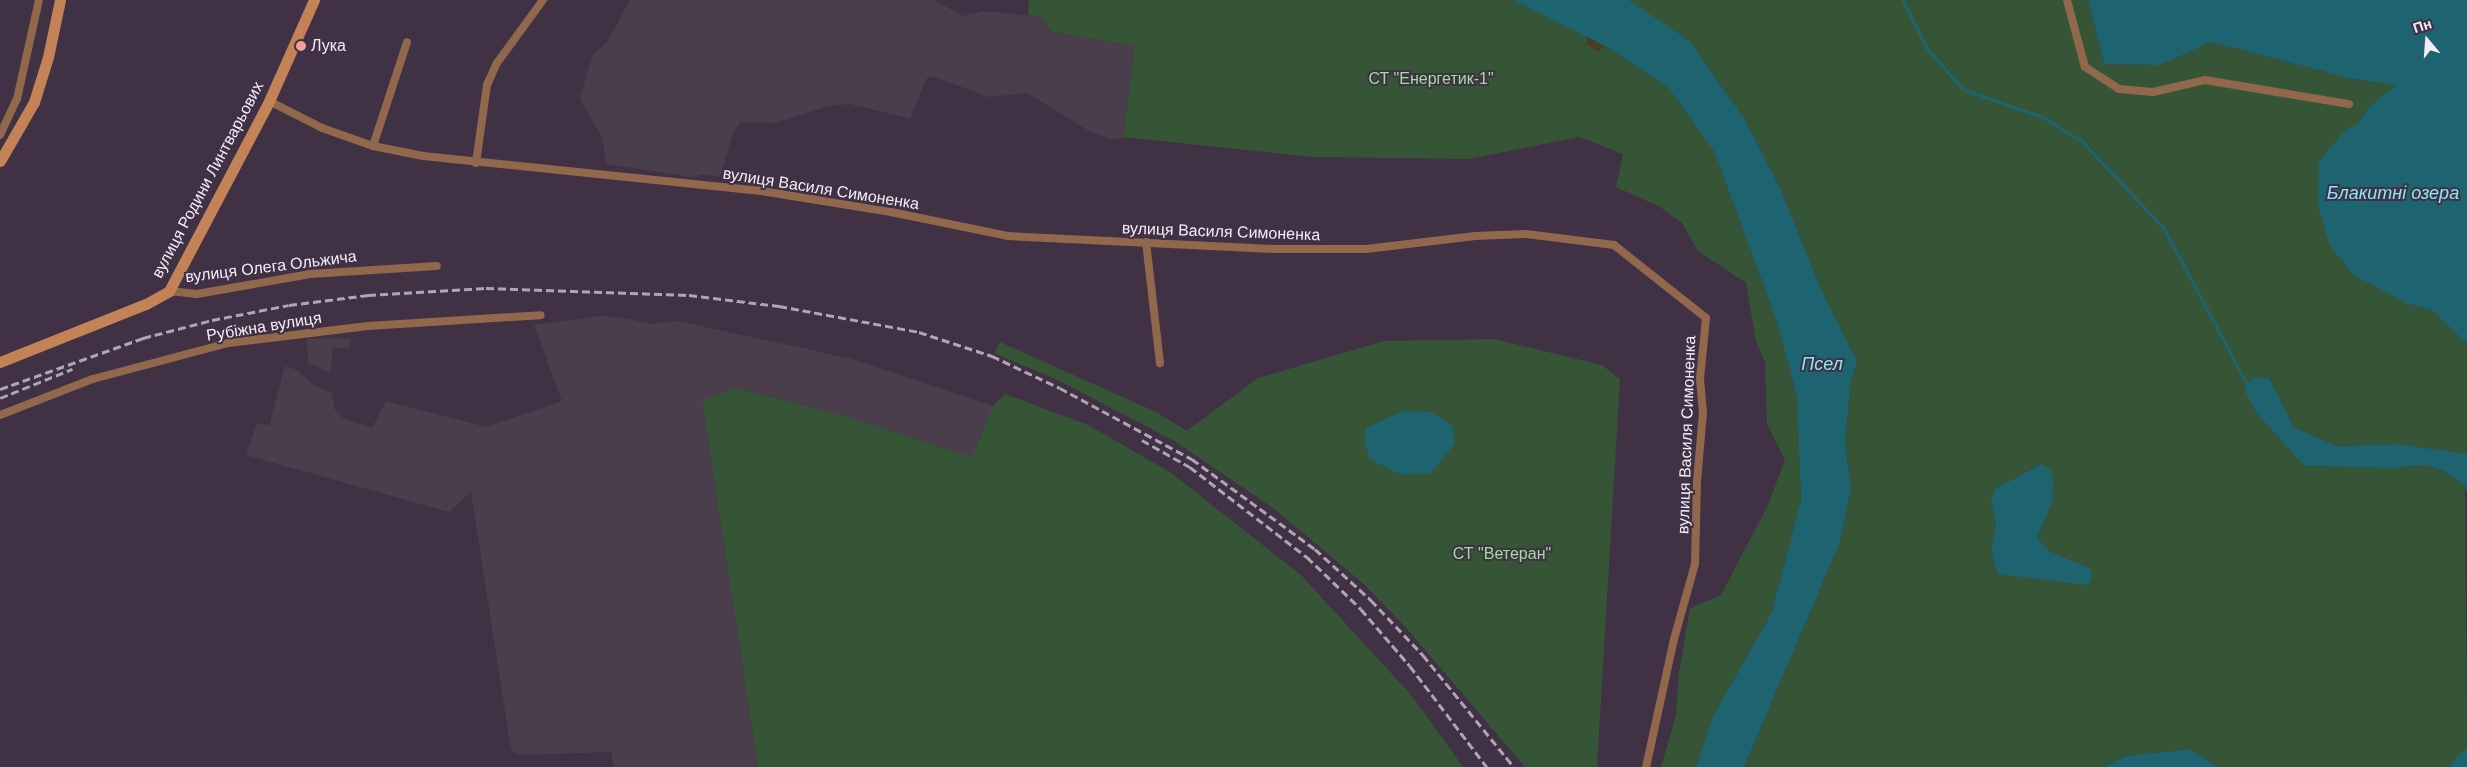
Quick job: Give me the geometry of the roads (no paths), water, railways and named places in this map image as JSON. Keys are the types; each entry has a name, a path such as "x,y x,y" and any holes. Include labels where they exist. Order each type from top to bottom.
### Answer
{"main road":[{"path":"0,161 34,102 48,57 60,0"},
{"name":"вулиця Родини Линтварьових","path":"0,362 146,304 168,291 269,101 314,0"}],"street":[{"path":"0,135 17,99 40,0"},
{"path":"476,163 487,85 497,62 543,0"},
{"path":"2066,0 2085,67 2119,89 2153,92 2205,80 2349,104"},
{"path":"373,146 407,42"},
{"name":"вулиця Василя Симоненка","path":"269,101 322,128 373,146 476,163 761,191 891,212 1008,236 1366,249 1475,236 1526,234 1590,240 1614,245 1706,318 1700,379 1703,412 1697,482 1695,564 1674,638 1646,767"},
{"path":"1146,242 1160,363"},
{"name":"вулиця Олега Ольжича","path":"168,291 197,294 310,274 437,266"},
{"name":"Рубіжна вулиця","path":"0,415 93,379 228,344 368,326 541,315"}],"water":[{"name":"Псел","path":"1513,0 1629,0 1690,41 1745,120 1781,190 1820,287 1857,361 1851,380 1845,441 1851,489 1839,545 1744,767 1696,767 1713,716 1772,612 1801,500 1797,397 1778,325 1715,153 1667,86 1605,46"},
{"name":"Блакитні озера","path":"2088,0 2467,0 2467,344 2432,310 2408,304 2352,274 2330,245 2318,206 2319,162 2347,128 2357,125 2368,108 2396,85 2353,79 2211,42 2160,65 2104,64"},
{"path":"2254,377 2270,379 2294,427 2336,446 2399,444 2467,454 2467,493 2465,486 2444,471 2425,465 2394,468 2304,466 2257,413 2244,389"},
{"path":"1403,411 1430,412 1452,425 1455,443 1430,474 1400,474 1370,459 1364,441 1366,428"},
{"path":"2041,464 2050,469 2053,478 2052,504 2037,537 2049,551 2090,568 2092,576 2088,585 1997,574 1991,548 1996,524 1991,501 1996,488"},
{"path":"2467,748 2467,767 2450,767 2450,764"},
{"path":"2190,749 2218,767 2105,767 2126,756"}],"waterway":[{"path":"1903,0 1927,48 1963,89 2045,118 2082,141 2164,228 2249,387"}],"railway":[{"path":"0,389 143,338 212,320 289,305 368,295 486,288 689,295 779,306 919,332 992,356 1060,388 1192,459 1315,549 1371,600 1423,655 1514,767"},
{"path":"0,398 72,369"},
{"path":"1142,440 1190,467 1307,557 1361,609 1410,666 1487,767"}],"place":[{"name":"Лука","path":"301,46"}],"park label":[{"name":"СТ \"Енергетик-1\"","path":"1431,79"},
{"name":"СТ \"Ветеран\"","path":"1502,554"}]}
